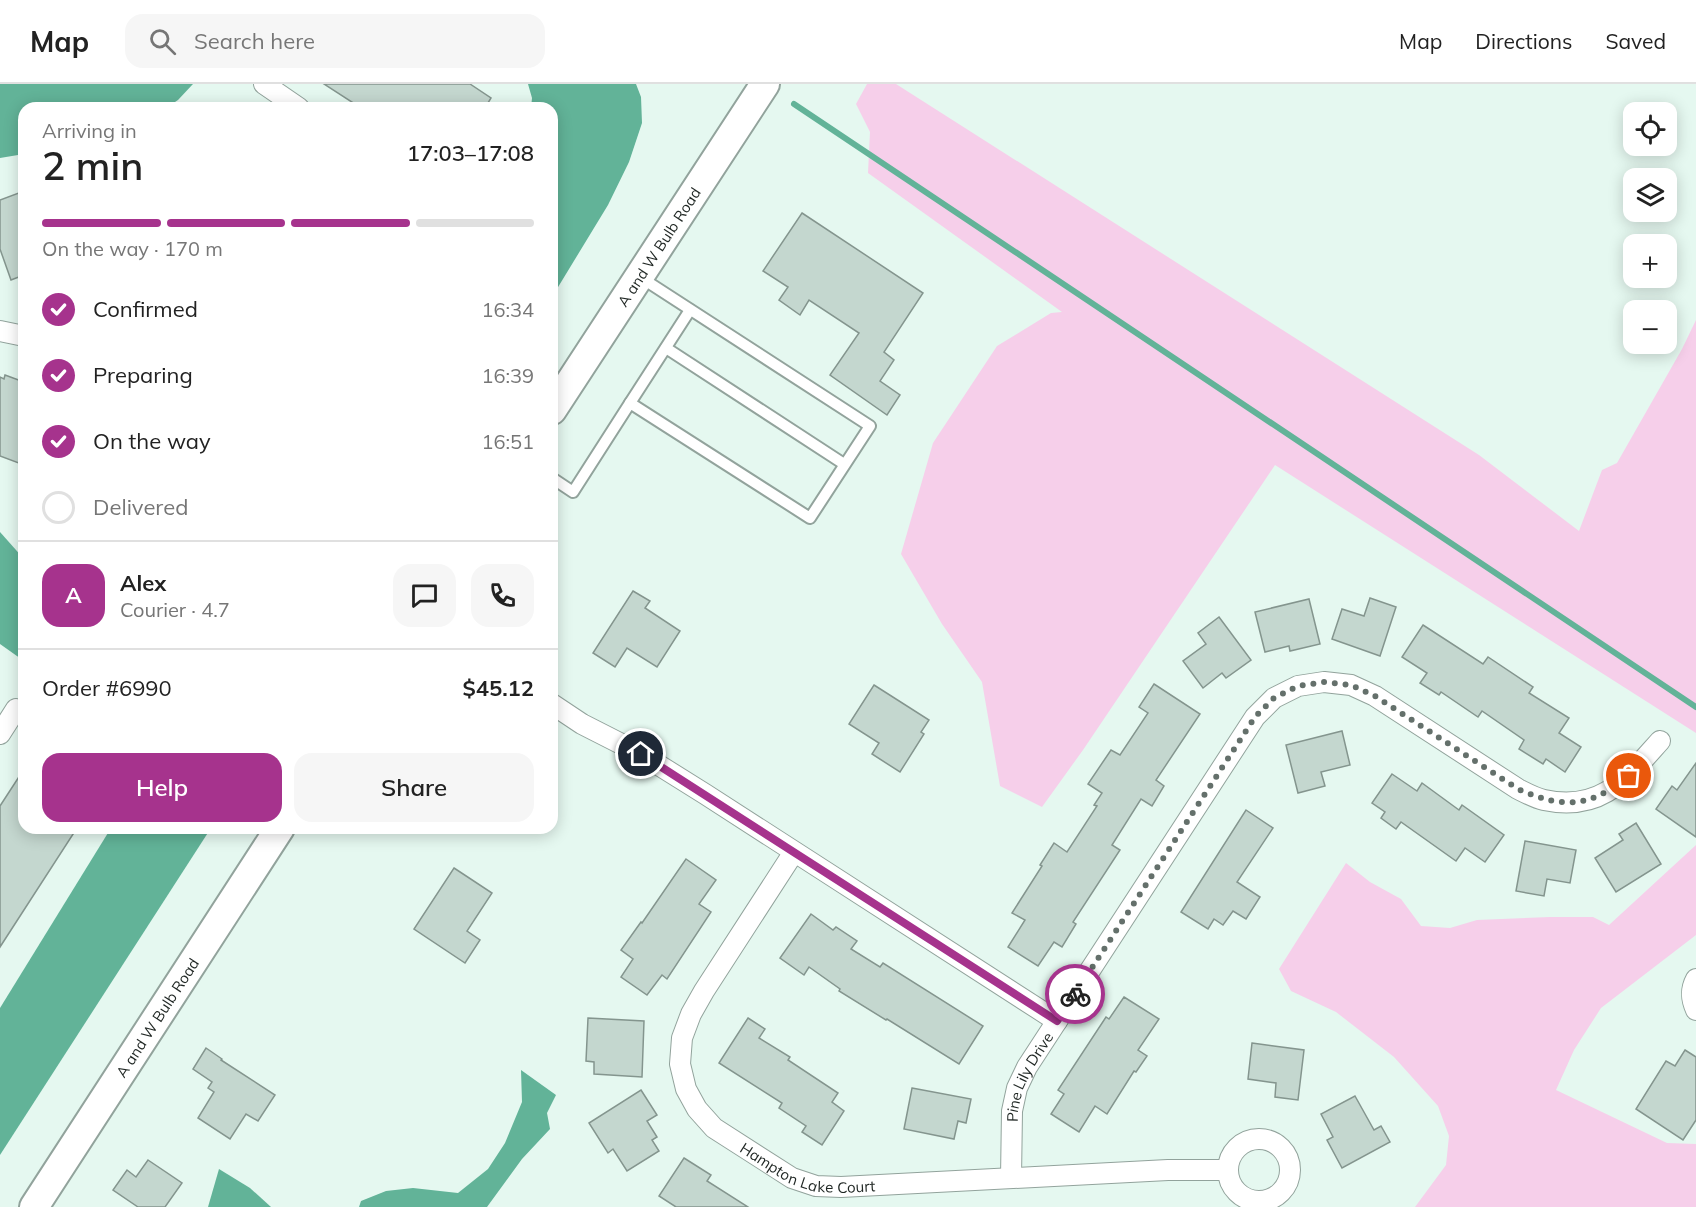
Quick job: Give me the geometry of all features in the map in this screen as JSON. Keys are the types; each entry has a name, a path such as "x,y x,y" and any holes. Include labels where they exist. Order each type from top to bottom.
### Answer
{"street":[{"path":"264,84 290,102"},
{"name":"A and W Bulb Road","path":"558,401 765,84"},
{"path":"0,331 18,335"},
{"name":"Pine Lily Drive","path":"1011,1178 1012,1111 1017,1088 1028,1067 1255,717 1274,698 1298,686 1324,682 1351,685 1375,696 1518,789 1542,799 1568,803 1590,800 1612,790 1629,776 1660,741"},
{"path":"558,708 582,724 641,754 1057,1021"},
{"path":"0,734 16,709"},
{"name":"A and W Bulb Road","path":"34,1207 276,834"},
{"name":"Hampton Lake Court","path":"794,852 690,1014 682,1038 680,1064 686,1089 697,1109 714,1128 792,1178 816,1186 841,1187 1168,1170 1227,1170"},
{"path":"1696,980 1691,997 1696,1010"}],"lane":[{"path":"630,403 810,518 870,426 640,277"},
{"path":"558,482 573,492 690,310"},
{"path":"666,348 844,464"}],"shaded area":[{"path":"0,84 193,84 175,102 18,102 18,155 0,158"},
{"path":"528,84 636,84 641,97 642,123 629,162 608,205 558,287 558,102 532,102"},
{"path":"867,84 896,84 1479,455 1579,531 1602,470 1617,463 1696,320 1696,733 1275,465 1042,807 1000,786 982,682 942,624 901,554 933,443 997,346 1051,313 1062,312 868,173 870,132 856,104"},
{"path":"0,532 18,552 18,657 0,644"},
{"path":"107,834 207,834 0,1155 0,1008"},
{"path":"1696,845 1696,935 1601,1008 1574,1050 1556,1090 1667,1143 1696,1144 1696,1207 1415,1207 1446,1165 1449,1136 1438,1106 1394,1057 1336,1012 1291,991 1279,969 1346,863 1370,882 1401,899 1421,926 1450,928 1477,920 1550,917 1593,917 1609,925"},
{"path":"521,1070 556,1095 547,1113 550,1129 522,1159 487,1207 359,1207 361,1201 386,1191 413,1188 458,1193 488,1169 505,1143 522,1102"},
{"path":"219,1169 250,1188 271,1207 208,1207"}],"building":[{"path":"324,84 470,84 491,98 489,102 352,102"},
{"path":"18,193 18,277 11,280 0,249 0,200"},
{"path":"802,213 923,293 884,352 894,360 880,381 900,395 887,415 830,375 859,333 809,300 800,315 779,300 788,287 763,271"},
{"path":"5,375 18,380 18,463 0,456 0,377 4,379"},
{"path":"633,591 650,601 645,608 680,631 657,667 627,648 615,667 593,653"},
{"path":"1370,598 1396,607 1380,656 1332,639 1342,609 1364,616"},
{"path":"1309,599 1320,644 1290,651 1289,646 1265,652 1255,612"},
{"path":"1219,617 1251,660 1226,678 1222,673 1203,688 1183,661 1206,644 1198,633"},
{"path":"1423,625 1483,664 1488,657 1533,687 1529,693 1569,718 1559,733 1581,747 1565,772 1546,759 1543,764 1519,749 1524,740 1482,711 1478,717 1441,692 1439,695 1420,683 1427,673 1402,657"},
{"path":"1154,684 1200,714 1156,780 1164,786 1152,806 1141,799 1112,845 1120,850 1073,922 1076,924 1062,947 1054,942 1038,966 1008,947 1025,920 1012,913 1054,843 1067,852 1097,806 1094,805 1102,793 1088,784 1111,750 1120,755 1148,713 1139,707"},
{"path":"874,685 929,720 921,732 924,734 900,772 872,754 879,743 849,724"},
{"path":"1342,731 1350,765 1321,772 1325,786 1298,793 1286,745"},
{"path":"1696,763 1696,837 1656,809 1672,786 1677,790"},
{"path":"1392,774 1417,791 1422,783 1459,810 1462,805 1504,835 1485,862 1465,848 1456,861 1401,822 1396,829 1381,818 1385,812 1372,803"},
{"path":"18,778 18,834 73,834 0,947 0,806"},
{"path":"1246,810 1273,828 1237,882 1260,897 1246,919 1233,911 1223,925 1214,919 1208,929 1181,912"},
{"path":"1636,823 1661,864 1616,892 1595,858 1623,840 1619,834"},
{"path":"1525,841 1576,850 1570,883 1547,879 1544,896 1516,891"},
{"path":"686,859 716,880 699,904 711,912 667,979 662,975 647,995 621,977 633,959 621,950"},
{"path":"454,868 492,893 467,931 480,940 465,963 414,929"},
{"path":"811,914 833,930 836,927 857,941 851,949 880,967 883,963 983,1026 959,1064 839,991 840,989 809,967 804,975 780,958"},
{"path":"1124,997 1159,1019 1138,1050 1147,1056 1136,1072 1134,1071 1107,1114 1095,1106 1079,1132 1051,1114 1064,1094 1058,1090 1106,1017 1109,1019"},
{"path":"588,1018 644,1021 642,1077 594,1074 594,1062 586,1061"},
{"path":"748,1018 765,1029 759,1038 790,1057 788,1060 838,1093 832,1102 844,1111 822,1145 802,1132 806,1126 779,1108 782,1103 719,1063"},
{"path":"1252,1043 1304,1050 1298,1100 1275,1097 1276,1083 1248,1079"},
{"path":"206,1048 275,1095 258,1121 246,1114 230,1139 198,1118 214,1092 208,1088 212,1082 193,1069"},
{"path":"1685,1050 1696,1057 1696,1120 1683,1140 1636,1109 1666,1061 1675,1066"},
{"path":"912,1088 971,1099 966,1123 958,1121 954,1139 904,1129"},
{"path":"641,1090 657,1115 647,1121 657,1137 652,1140 659,1151 627,1171 613,1149 608,1153 589,1123"},
{"path":"1355,1096 1374,1130 1381,1126 1390,1142 1342,1168 1327,1140 1333,1137 1321,1114"},
{"path":"684,1158 711,1175 707,1181 748,1207 676,1207 659,1196"},
{"path":"148,1160 182,1183 165,1207 138,1207 113,1190 127,1170 136,1177"}],"waterway":[{"path":"794,104 1696,707"}],"way so far":[{"path":"1075,994 1255,717 1274,698 1298,686 1324,682 1351,685 1375,696 1518,789 1542,799 1568,803 1590,800 1612,790 1629,776"}],"route":[{"path":"641,754 1057,1021 1075,994"}]}
